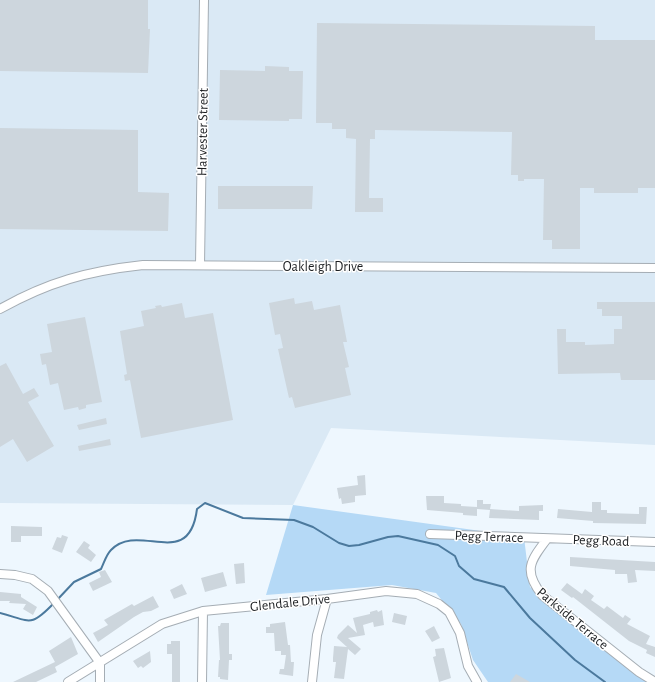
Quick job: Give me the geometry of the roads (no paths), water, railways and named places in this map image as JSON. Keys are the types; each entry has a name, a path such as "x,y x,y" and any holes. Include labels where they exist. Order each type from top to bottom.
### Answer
{"street":[{"name":"Harvester Street","path":"200,265 204,0"},
{"name":"Oakleigh Drive","path":"0,309 28,293 66,278 107,269 143,265 655,268"},
{"name":"Pegg Terrace","path":"430,534 547,539"},
{"name":"Pegg Road","path":"547,539 655,542"},
{"name":"Parkside Terrace","path":"547,539 534,556 530,568 533,584 542,595 639,672 655,682"},
{"path":"0,574 24,576 41,585 48,591 100,664 100,682"},
{"name":"Glendale Drive","path":"68,682 100,664 162,624 203,612 327,599 386,591 403,592 429,598 448,612 456,623 468,666 478,682"},
{"path":"312,682 317,635 327,599"},
{"path":"202,682 203,612"}],"waterway":[{"path":"57,600 74,582 101,569 109,552 122,542 135,540 174,542 184,538 192,528 197,509 205,503 243,518 294,520 313,527 339,543 349,546 398,536 438,545 455,556 459,566 474,579 504,587 530,618 575,660 605,682"},
{"path":"0,613 24,620 30,620 40,616 54,603"}]}
